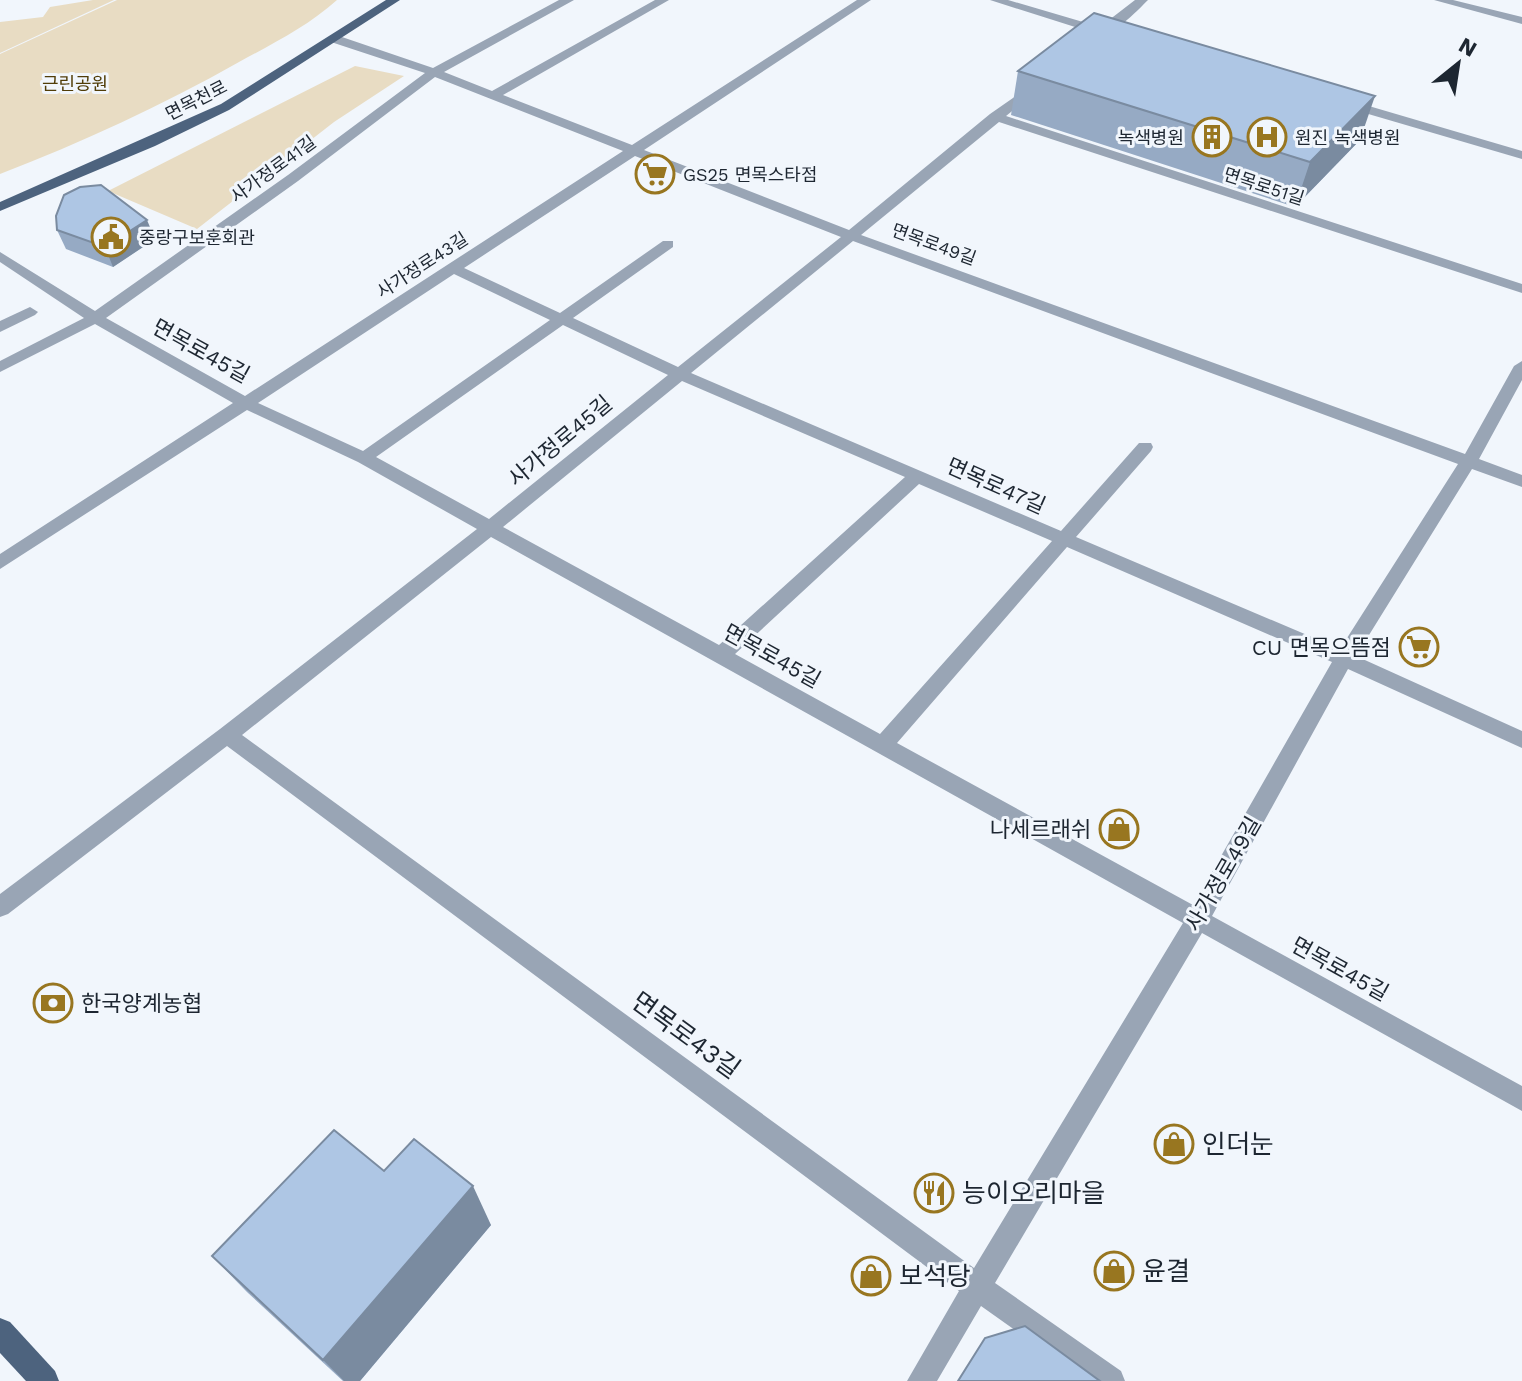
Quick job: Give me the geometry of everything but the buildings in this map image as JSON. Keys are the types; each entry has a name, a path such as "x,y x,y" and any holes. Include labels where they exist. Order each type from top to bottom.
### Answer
{"main road":[{"name":"면목천로","path":"0,207 150,143 225,107 394,0"},
{"path":"0,1332 45,1381"}],"street":[{"name":"사가정로41길","path":"0,367 95,318 293,178 434,72 568,0"},
{"path":"493,95 663,0"},
{"name":"사가정로43길","path":"0,563 865,0"},
{"path":"996,0 1110,34"},
{"path":"1079,51 1110,34 1142,0"},
{"path":"1440,0 1522,21"},
{"name":"면목로49길","path":"335,39 434,72 849,235 1522,481"},
{"name":"사가정로45길","path":"0,907 227,735 489,529 677,373 1043,79"},
{"path":"1327,97 1522,155"},
{"name":"면목로51길","path":"995,117 1522,289"},
{"path":"364,458 668,244"},
{"name":"면목로45길","path":"0,256 95,318 245,403 364,458 1199,917 1522,1099"},
{"name":"면목로47길","path":"453,268 677,373 1344,659 1522,740"},
{"path":"0,327 30,312"},
{"name":"사가정로49길","path":"921,1381 1199,917 1344,659 1469,461 1522,366"},
{"path":"883,745 1145,447"},
{"path":"721,655 916,477"},
{"name":"면목로43길","path":"227,735 977,1287 1111,1381"}],"green space":[{"path":"114,0 0,53 0,22 43,17 50,7"},
{"name":"근린공원","path":"117,0 337,0 290,34 180,94 92,136 0,174 0,54"},
{"path":"355,66 404,76 334,122 197,229 108,191"}],"place":[{"name":"녹색병원","path":"1212,137"},
{"name":"원진 녹색병원","path":"1267,137"},
{"name":"GS25 면목스타점","path":"655,174"},
{"name":"중랑구보훈회관","path":"111,237"},
{"name":"CU 면목으뜸점","path":"1419,647"},
{"name":"나세르래쉬","path":"1119,829"},
{"name":"한국양계농협","path":"53,1003"},
{"name":"인더눈","path":"1174,1144"},
{"name":"능이오리마을","path":"934,1193"},
{"name":"윤결","path":"1114,1271"},
{"name":"보석당","path":"871,1276"}]}
